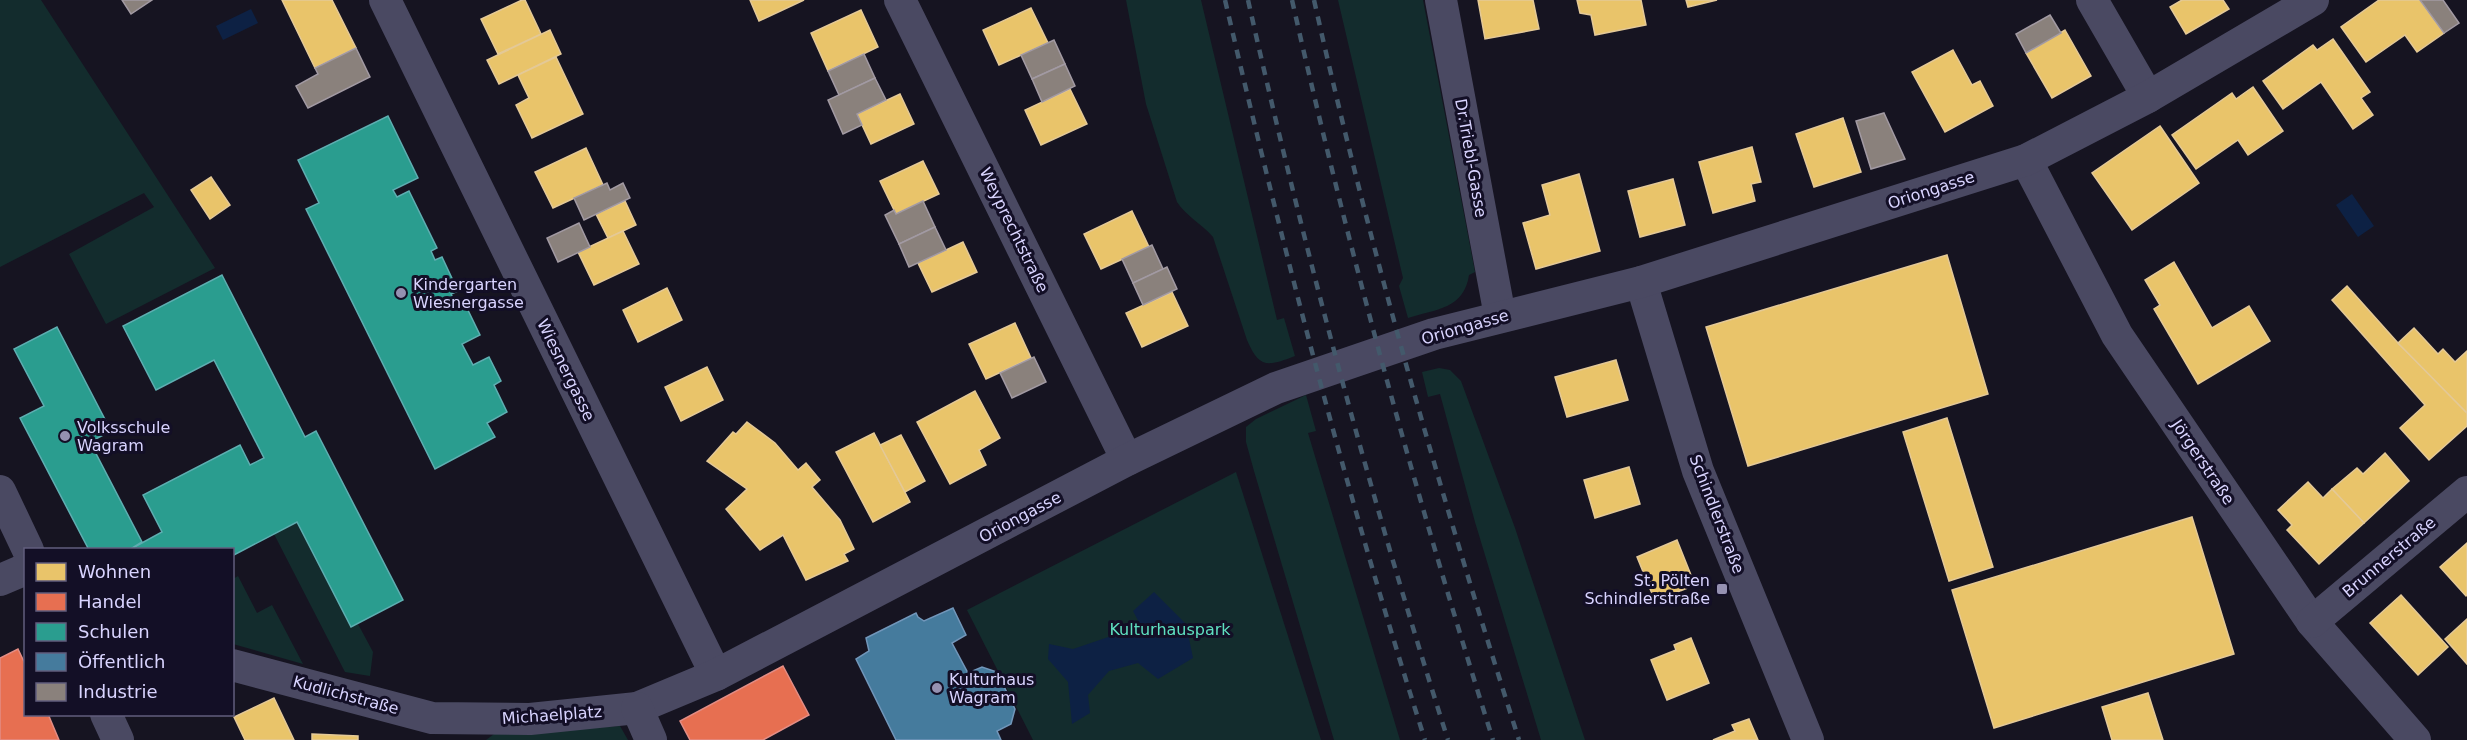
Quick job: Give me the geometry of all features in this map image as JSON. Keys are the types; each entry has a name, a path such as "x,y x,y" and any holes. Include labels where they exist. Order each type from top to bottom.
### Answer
{"street":[{"name":"Wiesnergasse","path":"385,0 716,675"},
{"name":"Weyprechtstraße","path":"900,0 1127,460"},
{"name":"Dr.Triebl-Gasse","path":"1441,0 1500,316"},
{"path":"2092,0 2148,97"},
{"name":"Oriongasse","path":"637,708 716,675 1127,460 1276,388 1434,334 1641,282 2026,160 2148,97 2313,0"},
{"name":"Jörgerstraße","path":"2026,160 2116,335 2312,622 2415,740"},
{"name":"Schindlerstraße","path":"1641,282 1698,471 1808,740"},
{"path":"0,491 28,548"},
{"name":"Brunnerstraße","path":"2312,622 2467,492"},
{"path":"0,580 24,570"},
{"name":"Kudlichstraße","path":"234,666 440,729"},
{"path":"637,708 651,740"},
{"name":"Michaelplatz","path":"440,729 637,708"},
{"path":"107,716 118,740"}],"green space":[{"path":"0,0 41,0 215,268 106,324 69,254 154,207 144,193 0,267"},
{"path":"1126,0 1201,0 1277,320 1284,318 1295,356 1265,363 1256,356 1247,340 1213,237 1177,202 1146,104"},
{"path":"1338,0 1423,0 1475,272 1469,275 1466,286 1455,301 1447,306 1408,318 1399,286 1403,278"},
{"path":"1439,368 1450,370 1461,381 1515,528 1585,740 1541,740 1475,522 1440,394 1428,397 1422,372"},
{"path":"1306,395 1316,431 1308,433 1400,740 1334,740 1246,442 1246,427 1256,419"},
{"name":"Kulturhauspark","path":"1236,472 1321,740 1033,740 967,610"},
{"path":"297,522 351,627 358,624 373,652 370,676 345,672 274,534"},
{"path":"238,576 257,613 272,605 303,664 234,644 234,578"},
{"path":"620,726 628,740 486,740 494,734"}],"water":[{"path":"251,9 258,23 223,40 216,26"},
{"path":"2352,194 2374,226 2358,237 2336,205"},
{"path":"1154,592 1186,624 1193,658 1158,679 1138,663 1109,671 1088,695 1090,713 1072,724 1068,682 1048,659 1049,644 1073,649 1141,626 1133,611"}],"building: Wohnen":[{"path":"282,0 332,0 356,48 315,68"},
{"path":"525,0 541,34 498,54 481,19"},
{"path":"750,0 804,0 759,21"},
{"path":"1478,0 1533,0 1539,29 1485,39"},
{"path":"1577,0 1641,0 1646,25 1595,35 1591,15 1580,13"},
{"path":"1686,0 1717,0 1688,7"},
{"path":"2182,0 2223,0 2229,9 2186,34 2170,7"},
{"path":"2379,0 2420,0 2444,33 2417,52 2405,35 2366,62 2341,27"},
{"path":"1031,8 1048,43 999,65 983,30"},
{"path":"861,10 878,47 828,71 811,33"},
{"path":"550,30 561,54 499,84 487,60"},
{"path":"2065,30 2091,76 2052,98 2026,53"},
{"path":"2333,39 2370,92 2361,98 2373,115 2353,129 2321,82 2283,109 2263,81 2313,45 2317,50"},
{"path":"1953,50 1972,85 1980,81 1993,106 1945,132 1912,72"},
{"path":"556,57 583,114 532,138 516,105 529,98 518,75"},
{"path":"2253,87 2283,131 2248,155 2238,140 2196,169 2172,135 2232,93 2236,99"},
{"path":"1070,89 1087,124 1041,145 1025,110"},
{"path":"900,94 914,124 871,144 857,114"},
{"path":"1843,118 1861,172 1814,187 1796,134"},
{"path":"2160,126 2199,183 2132,230 2092,173"},
{"path":"1752,147 1761,182 1751,184 1755,201 1713,213 1699,162"},
{"path":"586,148 603,185 553,208 535,172"},
{"path":"923,161 939,194 896,214 880,181"},
{"path":"1579,174 1600,251 1536,269 1523,223 1550,215 1542,185"},
{"path":"211,177 230,205 210,219 191,190"},
{"path":"1673,179 1685,225 1640,237 1628,191"},
{"path":"625,201 636,225 608,238 596,214"},
{"path":"1132,211 1149,247 1101,269 1084,234"},
{"path":"623,231 639,264 594,285 578,252"},
{"path":"963,242 977,272 932,292 918,263"},
{"path":"1947,255 1988,394 1748,466 1706,327"},
{"path":"2174,262 2212,328 2249,306 2270,341 2198,384 2154,309 2160,305 2145,280"},
{"path":"2347,286 2398,343 2467,413 2467,426 2429,460 2400,428 2425,405 2332,300"},
{"path":"667,288 682,320 638,342 623,310"},
{"path":"1172,292 1188,326 1142,347 1126,313"},
{"path":"1015,323 1031,358 986,379 969,344"},
{"path":"2414,328 2438,354 2443,349 2455,362 2467,351 2467,413 2398,343"},
{"path":"1616,360 1628,400 1567,417 1555,377"},
{"path":"707,367 723,400 681,421 665,387"},
{"path":"975,391 1000,438 979,450 986,465 950,484 917,422"},
{"path":"1947,418 1993,567 1949,581 1903,432"},
{"path":"747,422 775,443 798,470 806,463 820,480 812,487 840,520 854,549 844,554 848,561 806,580 783,535 760,550 726,509 747,489 707,461 733,432 736,434"},
{"path":"874,433 910,502 873,522 836,452"},
{"path":"901,435 925,481 905,492 880,445"},
{"path":"2385,453 2409,481 2364,523 2332,489 2357,468 2363,474"},
{"path":"1629,467 1640,504 1595,518 1584,480"},
{"path":"2308,482 2323,498 2332,489 2364,523 2319,564 2287,530 2292,525 2278,510"},
{"path":"2192,517 2234,654 1994,728 1952,590"},
{"path":"1677,540 1695,585 1655,601 1637,557"},
{"path":"2467,543 2467,595 2466,596 2440,567"},
{"path":"2401,595 2448,647 2418,675 2370,623"},
{"path":"2467,619 2467,664 2445,639"},
{"path":"1691,638 1709,683 1667,700 1651,660 1676,650 1674,645"},
{"path":"2148,693 2163,740 2112,740 2102,707"},
{"path":"274,698 294,740 245,740 234,717"},
{"path":"1749,719 1758,740 1713,740 1735,731 1732,725"},
{"path":"312,734 358,736 358,740 312,740"}],"building: Handel":[{"path":"18,649 24,662 24,716 49,716 59,740 0,740 0,658"},
{"path":"783,666 809,715 763,740 690,740 680,721"}],"building: Schulen":[{"name":"Kindergarten Wiesnergasse","path":"388,116 418,178 393,190 397,197 409,191 437,248 431,251 435,260 442,257 458,291 451,294 456,304 463,300 480,335 462,344 473,365 489,357 501,381 494,385 507,412 487,423 495,437 435,469 306,209 319,203 298,160"},
{"path":"222,275 305,437 316,431 403,600 351,627 297,522 234,555 234,548 133,548 162,532 143,495 240,445 250,465 264,458 214,360 156,390 123,326"},
{"name":"Volksschule Wagram","path":"57,327 111,431 90,442 142,542 132,548 88,548 20,418 44,406 14,349"}],"building: Öffentlich":[{"name":"Kulturhaus Wagram","path":"953,608 966,635 952,643 968,673 982,667 997,672 1015,709 1011,724 997,731 1001,740 896,740 856,659 869,651 866,638 916,613 924,621"}],"building: Industrie":[{"path":"122,0 152,0 131,14"},
{"path":"2420,0 2443,0 2459,23 2444,33"},
{"path":"2050,15 2061,33 2026,53 2016,34"},
{"path":"1054,40 1065,64 1032,79 1021,55"},
{"path":"356,48 370,77 308,108 296,86 318,74 315,68"},
{"path":"864,54 875,78 839,95 828,71"},
{"path":"1065,64 1075,86 1042,102 1032,79"},
{"path":"875,78 886,100 857,114 862,125 843,134 828,100"},
{"path":"1884,113 1905,159 1871,169 1856,121"},
{"path":"607,183 610,190 623,183 630,198 584,220 574,198"},
{"path":"923,201 935,227 899,244 885,215 894,210 896,214"},
{"path":"579,223 590,247 558,262 547,238"},
{"path":"935,227 946,250 909,267 899,244"},
{"path":"1152,245 1163,269 1133,283 1122,259"},
{"path":"1167,267 1177,289 1143,305 1133,283"},
{"path":"1034,357 1046,382 1012,398 1000,373"}],"railway":[{"path":"1225,0 1270,186 1343,465 1425,740"},
{"path":"1248,0 1269,93 1340,372 1365,464 1448,740"},
{"path":"1292,0 1336,186 1385,372 1410,464 1493,740"},
{"path":"1314,0 1359,187 1408,372 1519,740"}],"place":[{"name":"Kindergarten Wiesnergasse","path":"401,293"},
{"name":"Volksschule Wagram","path":"65,436"},
{"name":"St. Pölten Schindlerstraße","path":"1722,589"},
{"name":"Kulturhaus Wagram","path":"937,688"}]}
